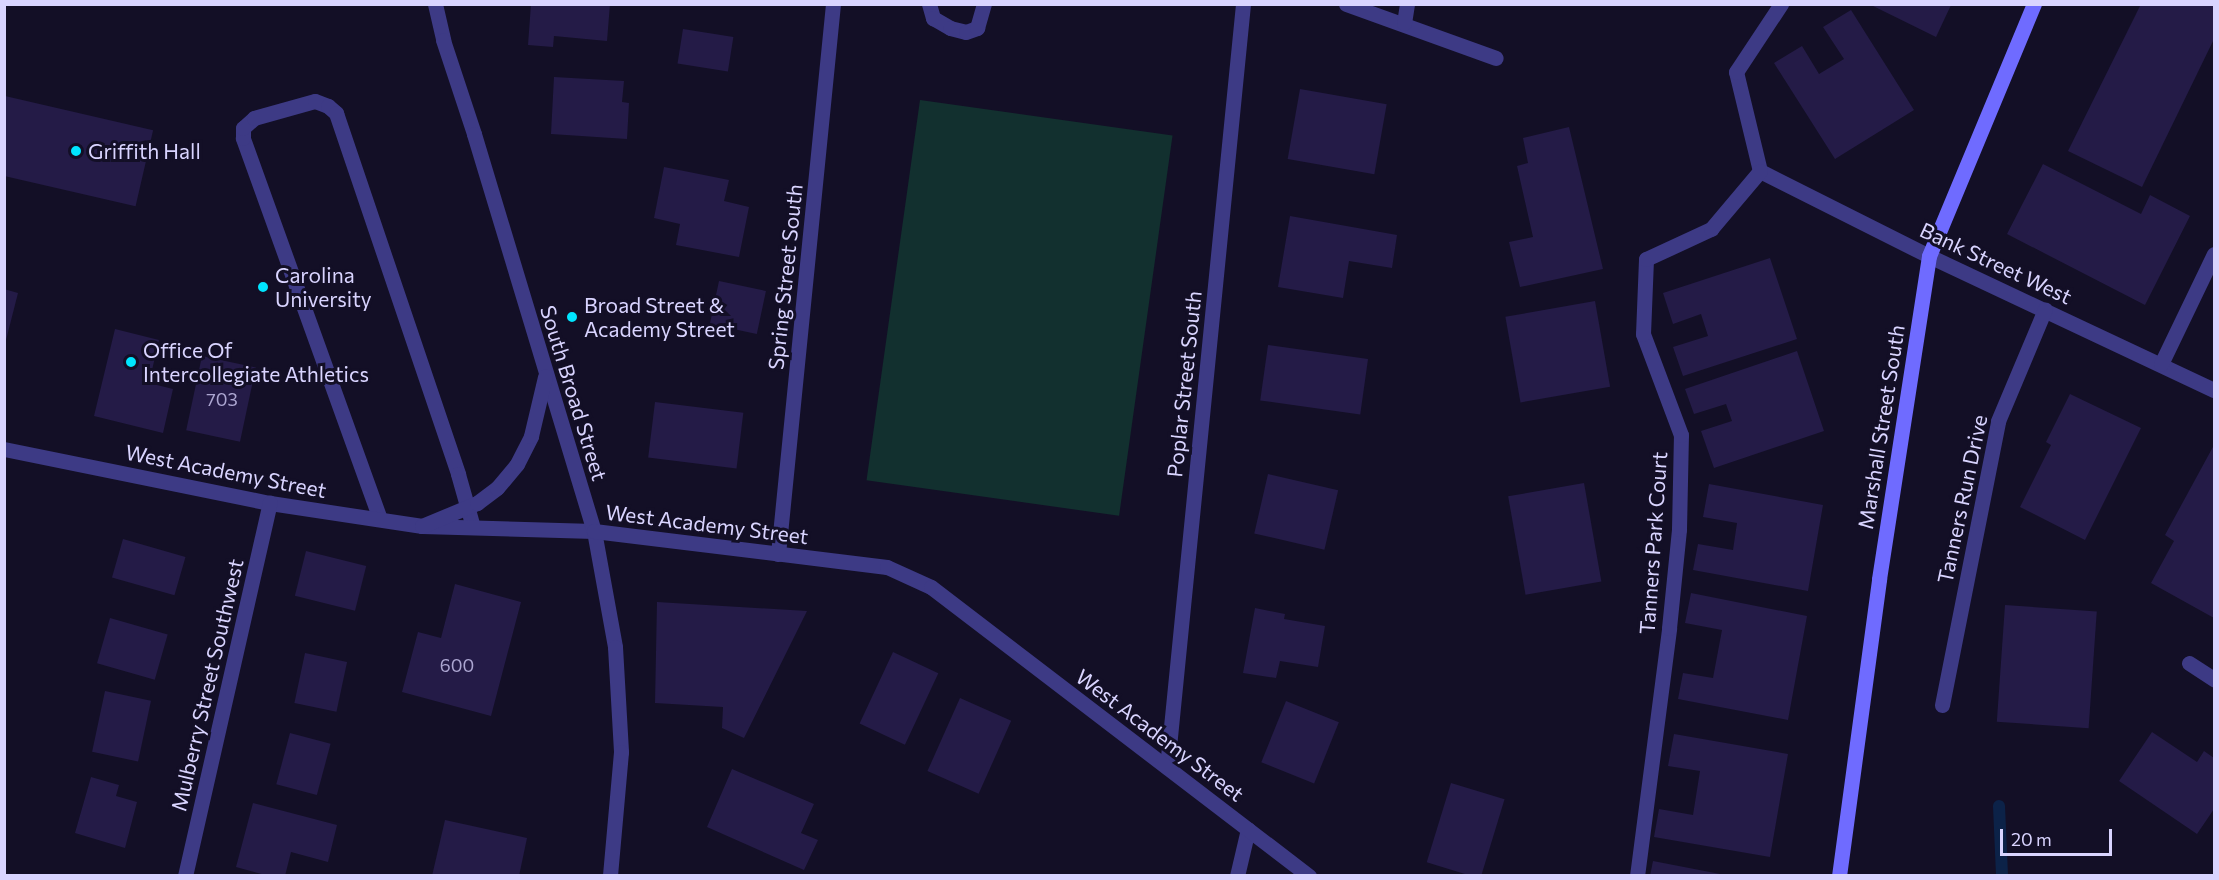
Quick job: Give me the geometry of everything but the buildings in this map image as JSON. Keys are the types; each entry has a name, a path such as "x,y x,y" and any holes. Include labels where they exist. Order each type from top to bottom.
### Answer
{"main road":[{"name":"Marshall Street South","path":"1839,876 1879,579 1929,256 2034,4"}],"street":[{"name":"South Broad Street","path":"435,4 443,40 474,134 594,531 615,647 621,752 610,876"},
{"name":"Spring Street South","path":"778,555 833,4"},
{"path":"930,4 933,18 950,28 966,32 977,27 984,4"},
{"name":"Poplar Street South","path":"1167,767 1243,4"},
{"path":"1346,4 1497,58"},
{"path":"1404,23 1407,4"},
{"path":"1760,171 1736,72 1781,4"},
{"path":"380,519 243,138 243,128 254,118 315,101 328,106 336,113 473,527"},
{"name":"Bank Street West","path":"1760,171 1929,256 2214,390"},
{"name":"Tanners Park Court","path":"1637,876 1669,628 1679,528 1681,435 1643,334 1646,259 1711,229 1760,171"},
{"path":"2160,364 2214,254"},
{"name":"Tanners Run Drive","path":"1942,705 1998,421 2045,309"},
{"path":"422,526 477,503 497,488 517,464 531,436 546,374"},
{"name":"West Academy Street","path":"4,449 270,503 422,526 594,531 887,567 931,587 1309,876"},
{"name":"Mulberry Street Southwest","path":"185,876 270,503"},
{"path":"2189,663 2214,679"},
{"path":"1237,876 1248,829"}],"green space":[{"path":"920,100 1173,135 1119,516 867,480"}],"waterway":[{"path":"1999,806 2002,876"}],"place":[{"name":"Griffith Hall","path":"76,151"},
{"name":"Carolina University","path":"263,287"},
{"name":"Broad Street & Academy Street","path":"572,317"},
{"name":"Office Of Intercollegiate Athletics","path":"131,362"}]}
